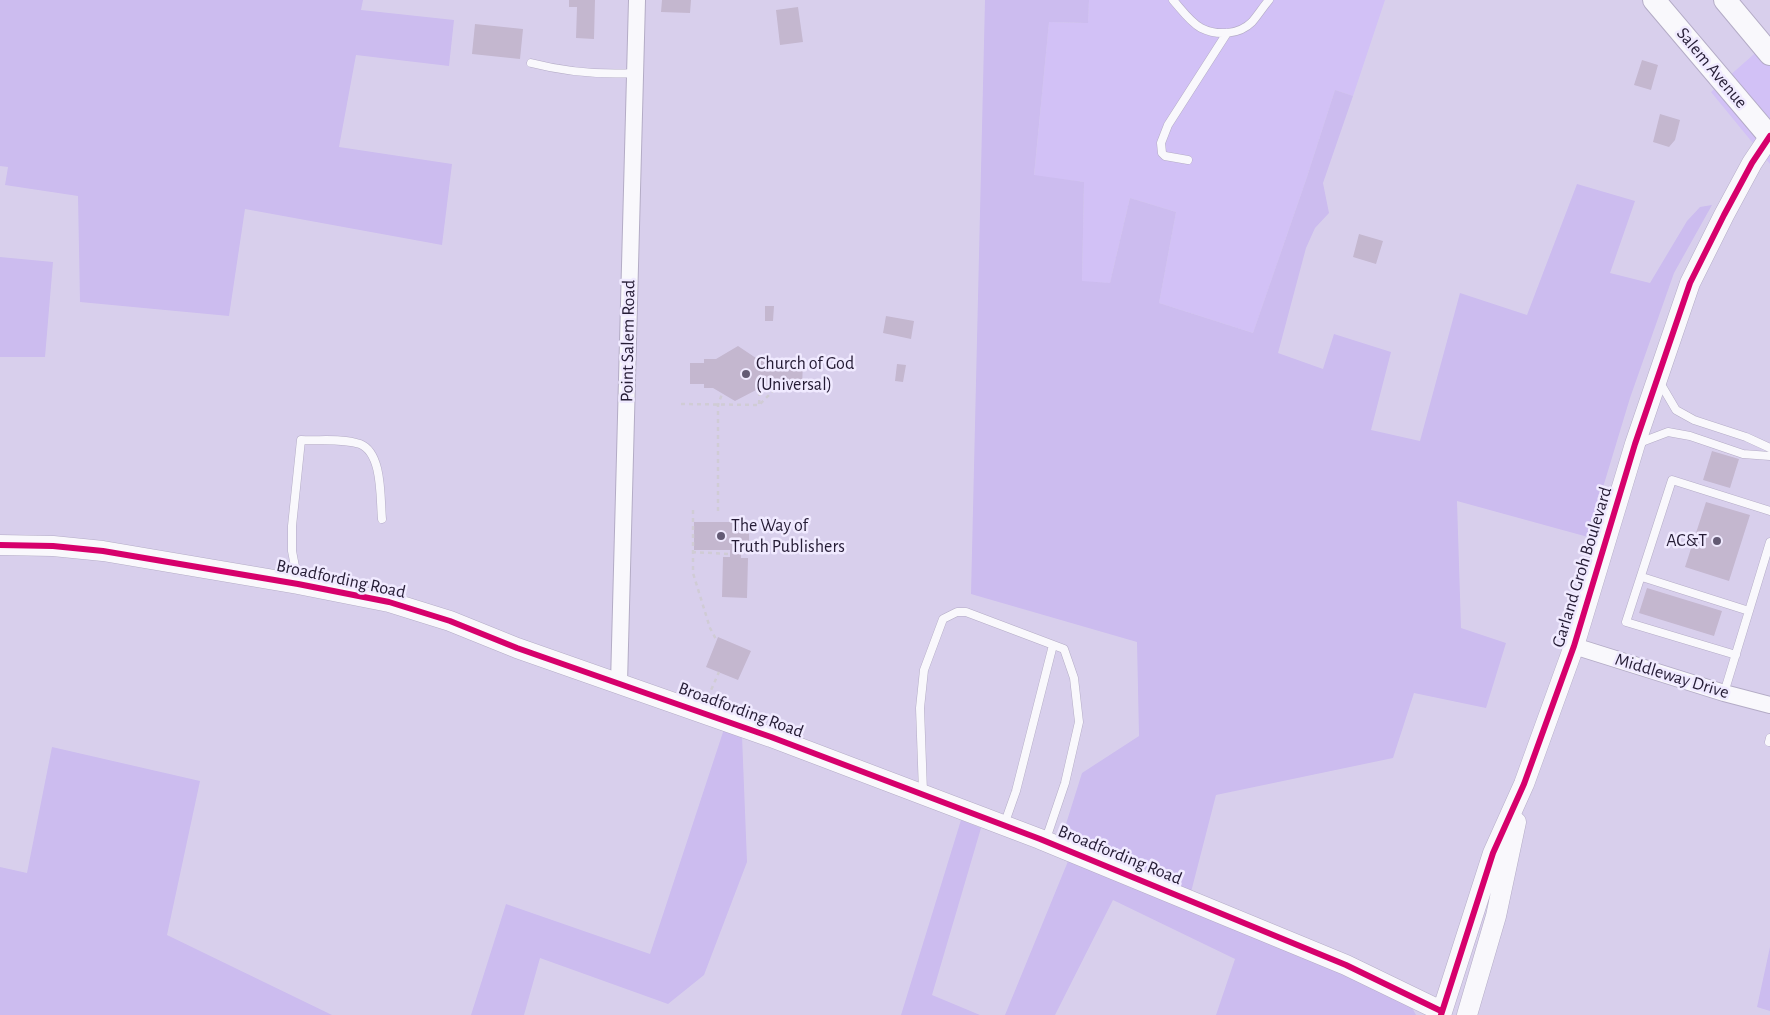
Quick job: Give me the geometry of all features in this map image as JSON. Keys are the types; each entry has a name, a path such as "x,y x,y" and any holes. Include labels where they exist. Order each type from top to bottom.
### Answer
{"main road":[{"name":"Salem Avenue","path":"1654,0 1770,136"},
{"path":"1725,0 1770,54"}],"street":[{"name":"Point Salem Road","path":"620,682 637,0"},
{"name":"Garland Groh Boulevard","path":"1441,1014 1493,853 1524,784 1574,646 1635,444 1690,282 1752,163 1770,136"},
{"name":"Broadfording Road","path":"0,545 53,546 103,551 298,584 388,602 450,621 516,648 620,682 1045,841 1346,965 1441,1014"},
{"name":"Middleway Drive","path":"1574,646 1724,693 1770,705"},
{"name":"Garland Groh Boulevard","path":"1467,1015 1496,916 1524,784"},
{"path":"1441,1014 1496,916"}],"lane":[{"path":"1173,0 1199,27 1213,32 1227,33 1238,31 1251,23 1269,0"},
{"path":"1188,160 1165,156 1160,143 1168,125 1227,33"},
{"path":"531,63 558,70 592,74 635,73"},
{"path":"1657,378 1676,410 1694,420 1746,437 1770,448"},
{"path":"1635,444 1668,432 1690,436 1743,454 1770,456"},
{"path":"298,584 292,551 292,526 301,440 350,442 362,445 371,452 377,465 382,520"},
{"path":"1736,655 1626,622 1672,480 1770,511"},
{"path":"1724,693 1770,542"},
{"path":"1642,577 1749,612"},
{"path":"923,794 920,708 924,670 943,619 957,612 966,612 1064,649 1068,658 1074,678 1078,722 1065,783 1045,841"},
{"path":"1004,825 1016,791 1053,645"}],"path":[{"path":"759,406 760,389"},
{"path":"681,404 759,406 775,389"},
{"path":"718,511 718,405 722,394"},
{"path":"693,510 693,573 710,628 717,641"},
{"path":"692,552 730,554"},
{"path":"701,712 719,672"}],"shaded area":[{"path":"0,0 363,0 361,10 454,20 449,66 356,55 339,147 452,164 442,245 245,209 229,316 80,302 78,196 5,185 8,167 0,166"},
{"path":"985,0 1089,0 1088,23 1049,22 1034,175 1084,182 1082,281 1110,283 1130,198 1176,212 1159,303 1253,333 1335,90 1353,96 1323,183 1329,213 1315,228 1306,248 1278,353 1323,369 1334,334 1391,352 1371,430 1420,441 1460,293 1527,315 1577,184 1635,201 1610,273 1650,283 1687,221 1700,207 1712,205 1674,273 1630,398 1588,537 1457,501 1461,628 1506,643 1486,708 1414,693 1393,758 1216,795 1190,896 1400,985 1416,1015 1216,1015 1235,959 1113,900 1055,1015 1005,1015 1073,849 1060,843 1082,773 1139,736 1137,642 971,594"},
{"path":"1089,0 1385,0 1353,96 1335,90 1253,333 1159,303 1176,212 1130,198 1110,283 1082,282 1084,182 1034,176 1049,22 1088,23"},
{"path":"1770,40 1770,164 1711,92"},
{"path":"0,257 53,262 45,357 0,357"},
{"path":"724,729 742,736 747,862 704,975 668,1004 540,958 524,1015 471,1015 506,904 650,954"},
{"path":"52,747 200,781 167,935 332,1015 0,1015 0,867 27,873"},
{"path":"961,820 981,828 932,995 980,1015 901,1015"},
{"path":"1770,947 1770,1011 1757,1007"}],"building":[{"path":"569,0 595,0 594,39 576,38 577,7 569,7"},
{"path":"662,0 691,0 690,13 661,12"},
{"path":"798,7 803,42 780,45 776,10"},
{"path":"475,24 523,29 520,59 472,54"},
{"path":"1642,60 1658,65 1651,90 1634,85"},
{"path":"1660,114 1680,120 1675,140 1669,147 1653,142"},
{"path":"1359,234 1383,241 1376,264 1353,257"},
{"path":"765,306 774,306 773,321 765,321"},
{"path":"886,316 914,321 911,339 883,333"},
{"name":"Church of God (Universal)","path":"738,346 759,360 803,360 802,389 758,389 735,401 713,388 704,388 704,384 690,384 690,363 704,363 704,359 716,359"},
{"path":"897,364 906,365 903,382 895,381"},
{"path":"1712,451 1739,459 1730,488 1703,480"},
{"name":"AC&T","path":"1706,502 1750,515 1729,581 1685,567"},
{"path":"694,522 749,522 749,551 741,550 741,558 748,558 747,598 722,597 723,557 730,557 730,550 694,550"},
{"name":"AC&T","path":"1647,588 1722,611 1714,636 1639,613"},
{"path":"718,637 751,651 738,680 706,667"}],"cycle path":[{"path":"1441,1015 1493,853 1524,784 1574,646 1635,444 1690,283 1752,163 1770,136"},
{"path":"0,545 53,546 103,551 298,584 389,602 450,621 517,648 771,737 1040,839 1346,965 1441,1011"}],"place":[{"name":"Church of God (Universal)","path":"746,374"},
{"name":"The Way of Truth Publishers","path":"721,536"},
{"name":"AC&T","path":"1717,541"}]}
